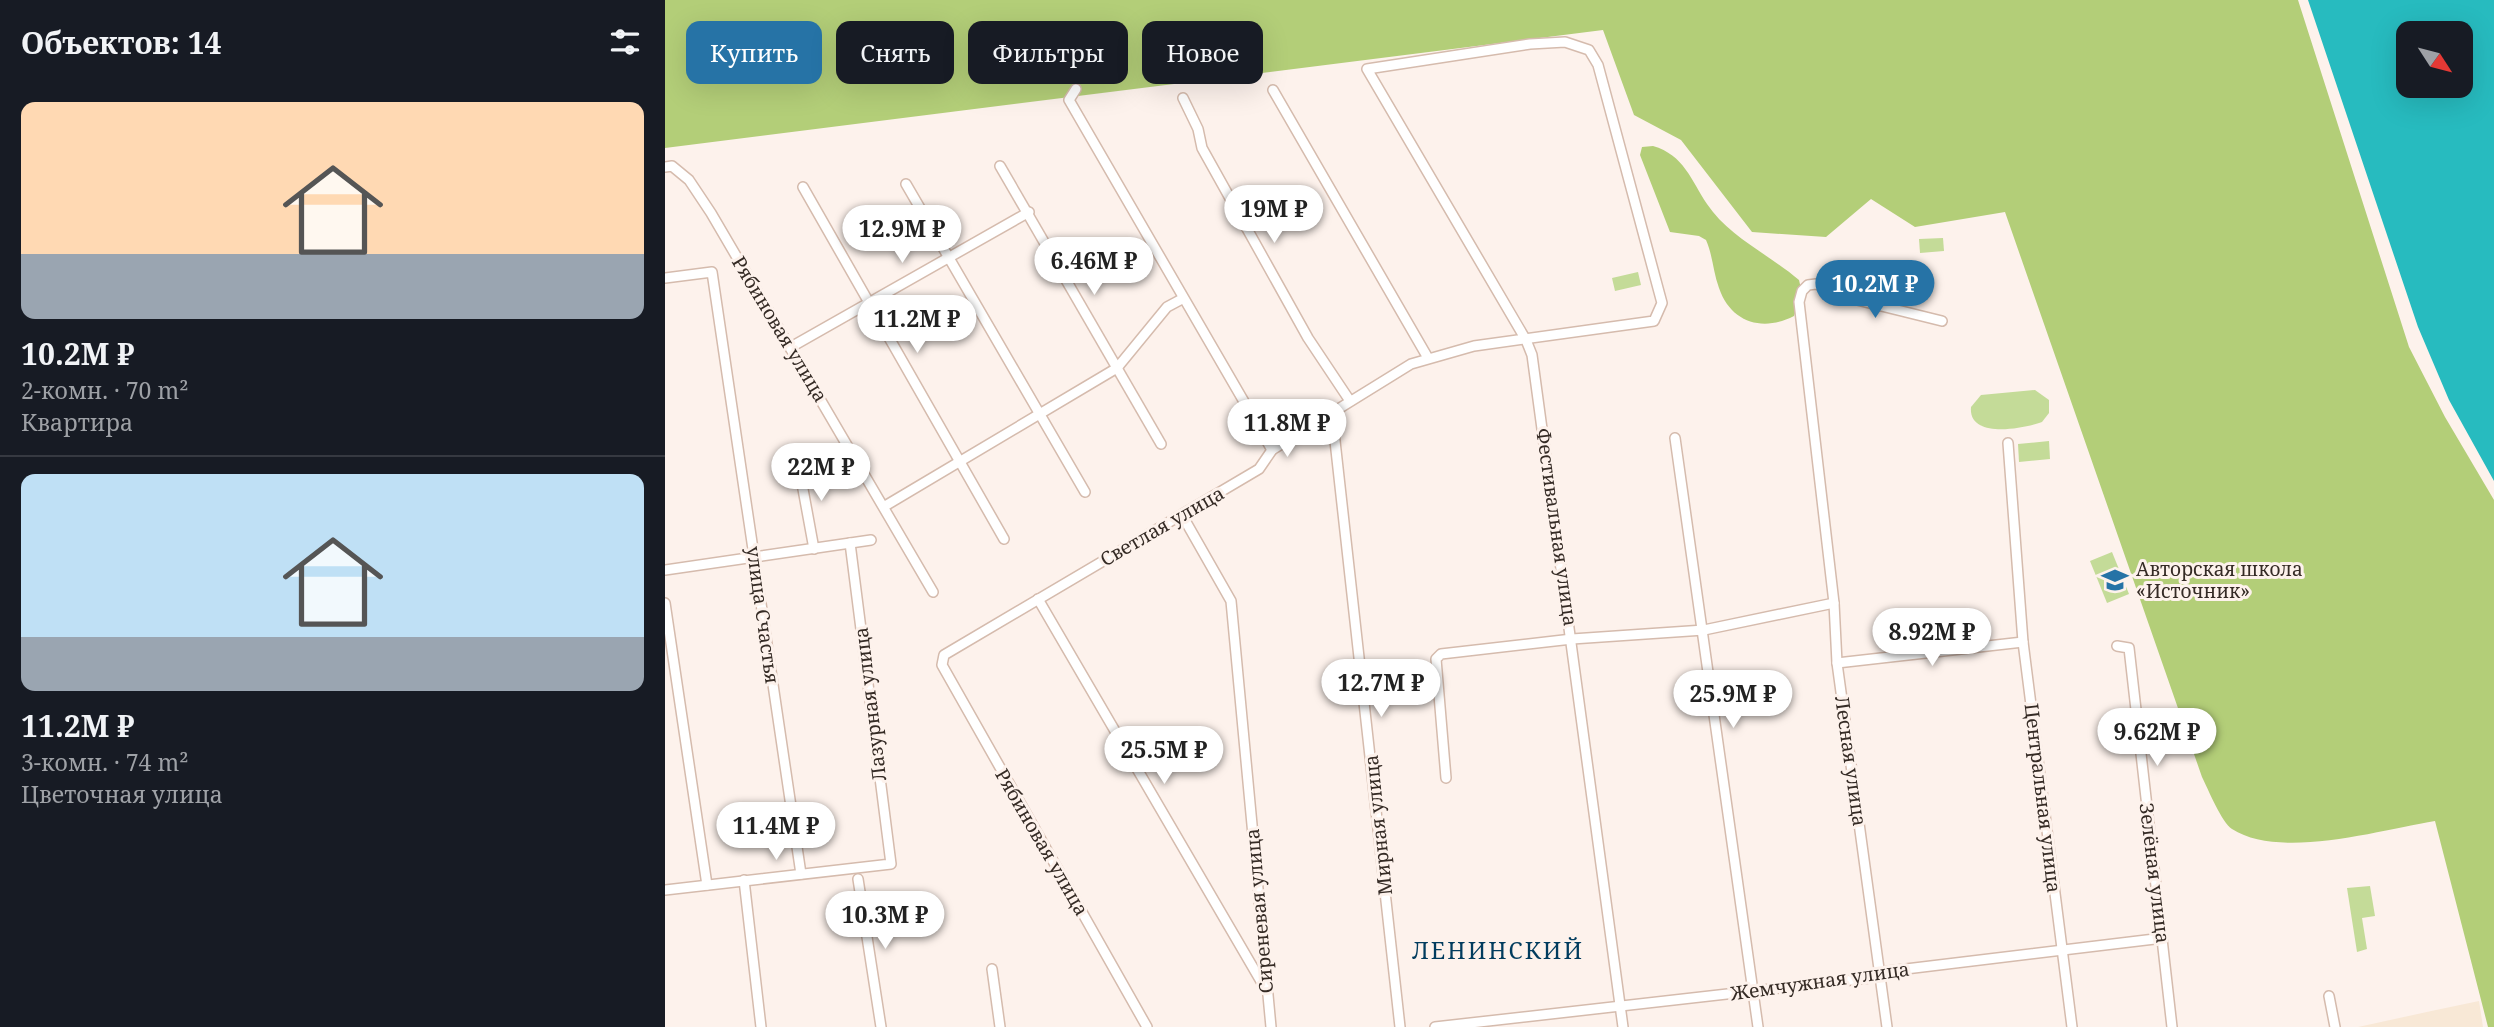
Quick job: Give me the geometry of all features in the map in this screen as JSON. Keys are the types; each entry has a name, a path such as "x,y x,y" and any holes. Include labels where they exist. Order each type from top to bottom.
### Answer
{"street":[{"name":"Фестивальная улица","path":"1623,1027 1536,373 1526,341 1367,69 1530,44 1565,43 1589,50 1598,65 1662,303 1654,321"},
{"path":"1076,89 1069,100 1272,450"},
{"path":"1273,90 1428,358"},
{"path":"1183,99 1209,160 1308,338 1350,401"},
{"name":"Рябиновая улица","path":"665,167 672,166 683,173 711,212 933,592"},
{"path":"1000,166 1161,444"},
{"path":"906,184 1085,492"},
{"path":"803,187 962,460 1004,539"},
{"path":"790,347 1029,212"},
{"name":"улица Счастья","path":"665,278 712,272 801,874"},
{"name":"Лесная улица","path":"1887,1027 1837,663 1834,603 1799,302 1805,287 1816,284 1857,300 1943,321"},
{"path":"885,506 1117,368 1167,307 1182,299"},
{"name":"Светлая улица","path":"944,655 1259,469 1272,450 1395,372 1428,358 1474,346 1526,341 1654,321"},
{"name":"Мирная улица","path":"1332,414 1400,1027"},
{"path":"1675,438 1758,1027"},
{"name":"Центральная улица","path":"2008,443 2023,642 2072,1027"},
{"path":"799,462 814,549"},
{"name":"Сиреневая улица","path":"1182,515 1231,601 1265,987 1271,1027"},
{"path":"665,570 871,540"},
{"name":"Лазурная улица","path":"801,874 891,864 850,543"},
{"path":"1038,599 1265,987"},
{"path":"665,603 707,885"},
{"path":"1446,778 1436,659 1441,654 1572,639 1704,630 1834,603"},
{"path":"1837,663 2023,642"},
{"name":"Зелёная улица","path":"2116,646 2129,648 2172,1027"},
{"name":"Рябиновая улица","path":"944,655 942,665 1147,1027"},
{"path":"665,890 801,874"},
{"path":"858,879 881,1027"},
{"path":"744,880 761,1027"},
{"name":"Жемчужная улица","path":"1434,1027 1869,978 1881,972 2163,938"},
{"path":"992,969 1000,1027"},
{"path":"2329,996 2335,1027"}],"shaded area":[{"path":"2479,1001 2483,1027 2358,1027 2436,1010"}],"green space":[{"path":"665,0 2298,0 2409,347 2445,417 2494,500 2494,1027 2488,1027 2435,821 2331,840 2276,842 2252,838 2232,829 2220,813 2202,777 2005,212 1915,227 1871,199 1826,237 1752,232 1681,140 1634,115 1603,30 1263,73 1263,21 1142,21 1142,84 1174,84 665,148"},
{"path":"1653,146 1664,150 1679,162 1716,216 1738,236 1799,280 1802,293 1794,316 1782,321 1760,323 1749,321 1731,309 1719,288 1706,240 1699,236 1670,232 1640,155 1642,147"},
{"path":"1943,238 1944,251 1920,253 1919,239"},
{"path":"1638,272 1641,285 1615,291 1612,278"},
{"path":"2035,390 2049,400 2049,413 2042,422 1998,429 1978,424 1972,417 1971,407 1981,395"},
{"path":"2049,441 2050,459 2019,462 2018,444"},
{"path":"2112,552 2129,594 2107,603 2090,561"},
{"path":"2370,886 2375,916 2362,918 2367,949 2357,952 2347,888"}],"water":[{"path":"2308,0 2494,0 2494,481 2449,400 2418,327"}],"place":[{"name":"Авторская школа «Источник»","path":"2115,580"}],"district":[{"name":"ЛЕНИНСКИЙ","path":"1498,951"}]}
